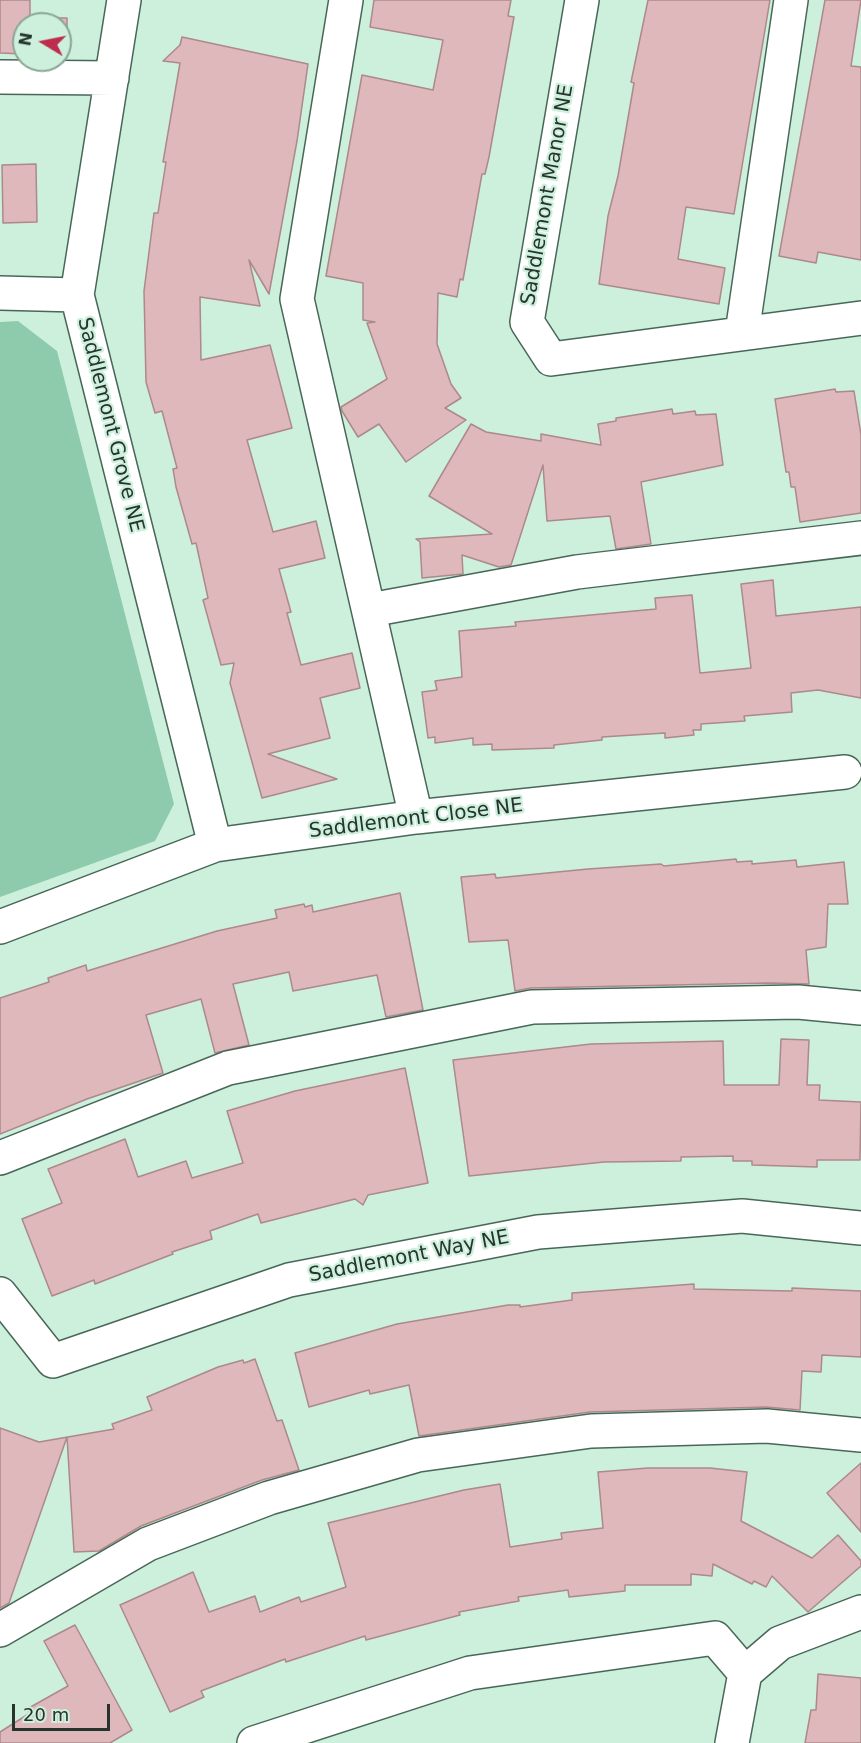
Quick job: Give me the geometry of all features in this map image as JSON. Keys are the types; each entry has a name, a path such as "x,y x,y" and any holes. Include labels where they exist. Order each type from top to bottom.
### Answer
{"street":[{"name":"Saddlemont Grove NE","path":"124,0 77,295 215,845"},
{"path":"346,0 297,299 416,817"},
{"name":"Saddlemont Manor NE","path":"582,0 527,322 551,359 861,318"},
{"path":"742,333 791,0"},
{"path":"0,78 112,78"},
{"path":"0,293 77,295"},
{"path":"370,610 577,572 861,538"},
{"name":"Saddlemont Close NE","path":"0,927 215,845 416,817 845,772"},
{"path":"0,1158 228,1068 532,1007 798,1002 861,1008"},
{"name":"Saddlemont Way NE","path":"0,1294 53,1361 289,1281 538,1233 742,1216 861,1228"},
{"path":"0,1630 148,1544 269,1498 418,1455 591,1431 766,1426 861,1434"},
{"path":"732,1743 745,1672 780,1643 861,1612"},
{"path":"254,1743 470,1673 715,1638 745,1672"}],"green space":[{"path":"18,321 57,351 174,804 155,841 0,897 0,322"}],"building":[{"path":"0,0 30,0 30,12 12,12 12,54 0,53"},
{"path":"374,0 511,0 508,16 514,17 489,157 485,174 482,174 463,280 460,279 457,297 438,293 437,344 451,384 461,398 445,408 466,420 406,462 379,424 358,437 342,411 341,407 387,379 367,323 375,322 363,320 363,283 326,276 362,75 433,90 443,40 370,27"},
{"path":"648,0 770,0 734,214 686,207 678,259 725,268 719,304 599,284 608,216 618,176 634,83 631,82"},
{"path":"825,0 861,0 851,66 861,67 861,260 818,252 816,263 779,256"},
{"path":"182,37 308,64 297,141 269,294 249,260 260,306 200,297 201,360 270,345 292,428 247,440 273,532 316,521 325,558 279,569 291,612 287,613 301,665 352,653 360,688 320,698 330,738 268,754 337,779 262,798 230,683 234,663 221,665 203,600 208,598 196,543 192,544 176,487 173,469 177,468 162,411 155,413 146,382 144,291 154,213 158,213 166,162 163,162 180,63 163,61 180,45"},
{"path":"36,164 37,222 3,223 2,165"},
{"path":"835,389 836,392 854,391 861,435 861,513 800,522 795,487 791,487 789,472 786,472 775,399"},
{"path":"672,409 673,414 695,411 696,415 716,414 723,465 641,482 651,544 616,549 610,516 547,521 543,465 511,565 499,567 462,555 463,574 422,578 420,542 416,539 492,534 429,496 471,424 486,432 541,441 541,434 601,445 598,424 616,421 616,418"},
{"path":"773,580 776,616 861,607 861,698 818,690 791,693 792,712 744,716 745,721 701,724 701,730 693,730 694,735 665,738 665,733 602,737 602,740 554,745 554,748 492,750 492,744 473,745 473,738 435,743 435,737 428,738 422,692 437,690 435,681 462,677 459,631 516,626 515,622 656,609 655,598 692,595 700,673 751,668 741,584"},
{"path":"736,859 737,862 752,861 752,864 796,860 797,867 844,862 848,904 828,904 826,947 806,950 809,984 531,988 515,991 508,940 469,942 461,877 495,874 496,878"},
{"path":"400,893 423,1010 386,1017 377,975 293,991 289,972 233,984 249,1045 215,1053 201,999 146,1015 163,1073 87,1099 0,1134 0,998 49,982 48,978 86,965 87,971 217,931 277,918 275,910 304,904 305,907 312,905 313,912"},
{"path":"781,1039 809,1040 807,1085 820,1085 819,1100 861,1102 860,1160 817,1160 817,1167 752,1165 752,1161 733,1161 733,1156 681,1157 681,1161 604,1162 469,1176 453,1060 591,1044 723,1041 724,1085 779,1085"},
{"path":"405,1068 428,1183 368,1195 363,1205 355,1199 261,1223 258,1214 210,1231 212,1239 172,1252 173,1254 95,1284 94,1280 52,1296 22,1219 62,1203 48,1169 125,1139 138,1177 186,1161 192,1178 243,1163 227,1111 295,1091"},
{"path":"694,1284 694,1289 792,1291 792,1288 861,1291 861,1357 822,1355 821,1372 802,1371 800,1410 766,1407 590,1412 419,1436 409,1385 370,1394 369,1390 309,1407 295,1353 397,1324 508,1305 520,1305 520,1307 572,1300 572,1293"},
{"path":"255,1359 277,1421 282,1420 299,1470 262,1480 141,1526 99,1551 74,1552 67,1437 114,1429 112,1424 152,1410 147,1397 218,1367"},
{"path":"0,1428 39,1442 67,1437 9,1603 0,1608"},
{"path":"861,1463 861,1532 827,1493"},
{"path":"648,1468 710,1468 747,1472 741,1521 812,1558 838,1535 861,1561 861,1566 808,1612 772,1576 766,1587 754,1581 752,1584 713,1564 712,1576 691,1574 691,1585 625,1585 625,1591 569,1597 568,1590 518,1597 519,1601 459,1612 460,1615 366,1640 365,1636 286,1662 285,1659 201,1691 204,1697 170,1712 120,1605 193,1572 209,1612 255,1596 260,1612 299,1597 301,1602 346,1587 328,1523 464,1490 500,1484 510,1547 562,1539 561,1533 603,1528 598,1472"},
{"path":"75,1625 132,1730 110,1743 0,1743 0,1732 30,1713 27,1709 68,1686 44,1641"},
{"path":"818,1674 861,1678 861,1743 805,1743 811,1710 816,1710"}]}
